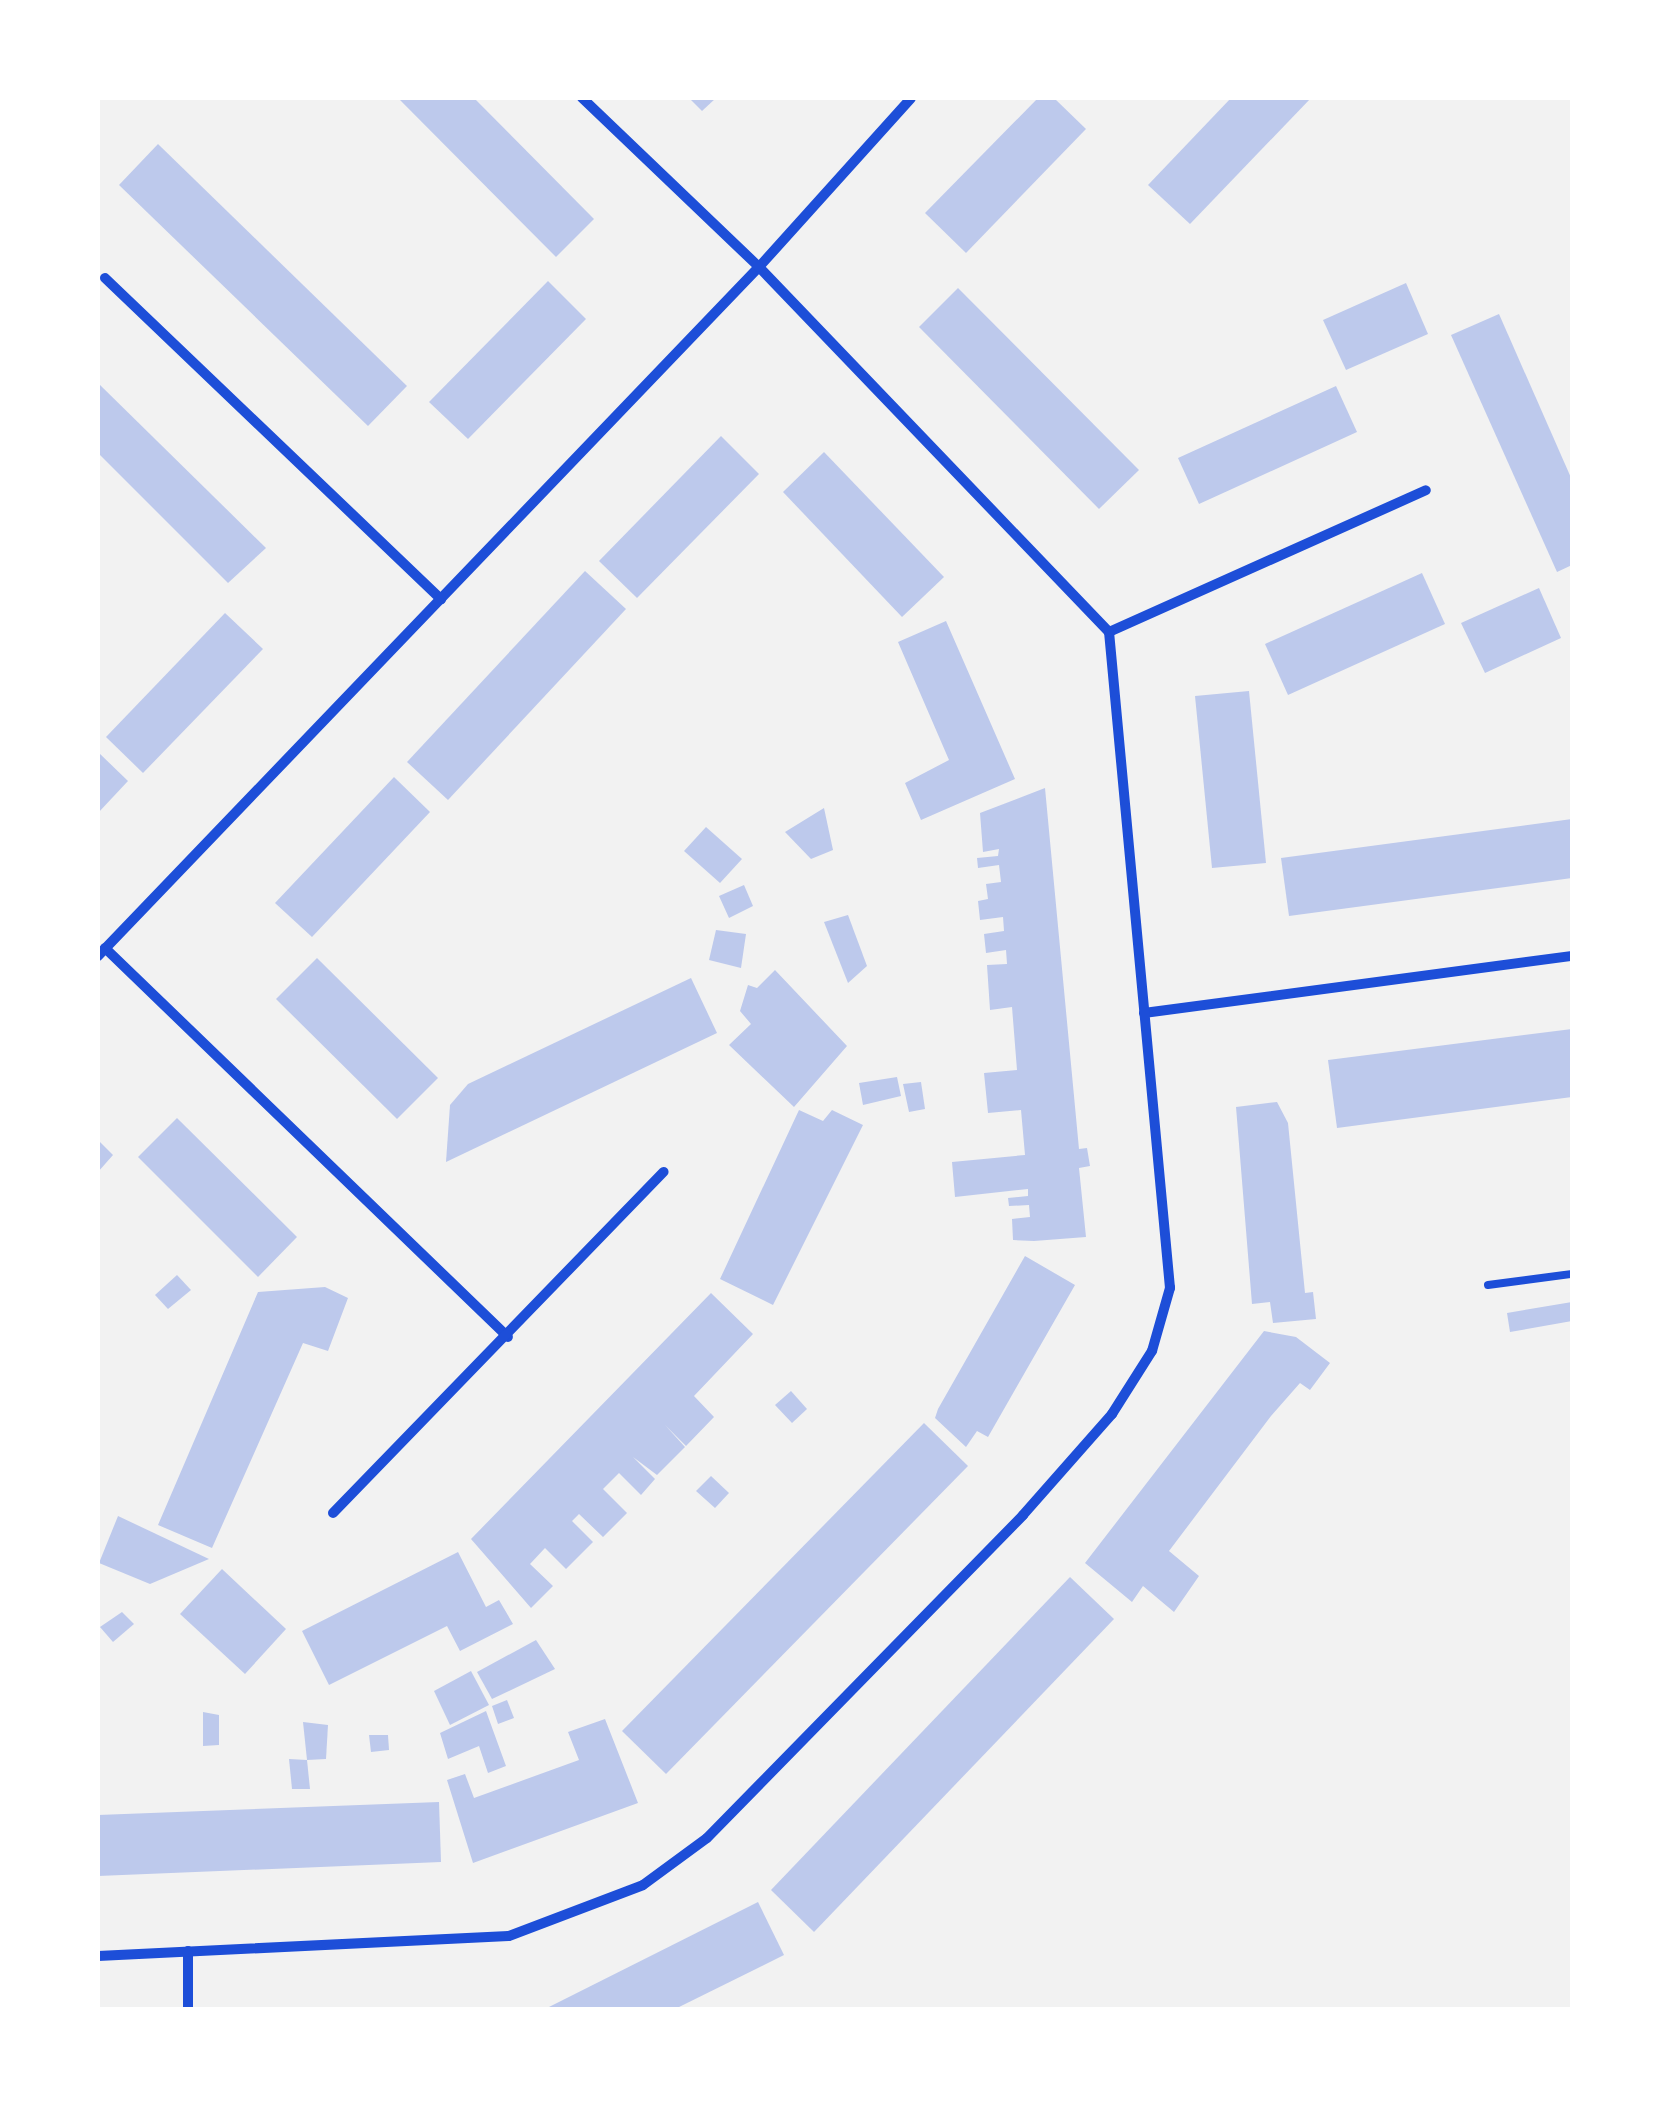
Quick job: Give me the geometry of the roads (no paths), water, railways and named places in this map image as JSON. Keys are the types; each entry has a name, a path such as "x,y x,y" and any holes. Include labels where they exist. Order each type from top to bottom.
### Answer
{"street":[{"path":"98,1956 509,1936 643,1886 707,1838 1023,1515 1112,1414 1152,1351 1170,1288 1109,632 758,267 582,98"},
{"path":"508,1337 101,952 758,267 911,98"},
{"path":"104,278 440,599"},
{"path":"1109,632 1426,490"},
{"path":"1144,1013 1572,956"},
{"path":"334,1513 664,1172"},
{"path":"188,1951 188,2010"}],"lane":[{"path":"1488,1285 1572,1274"}]}
